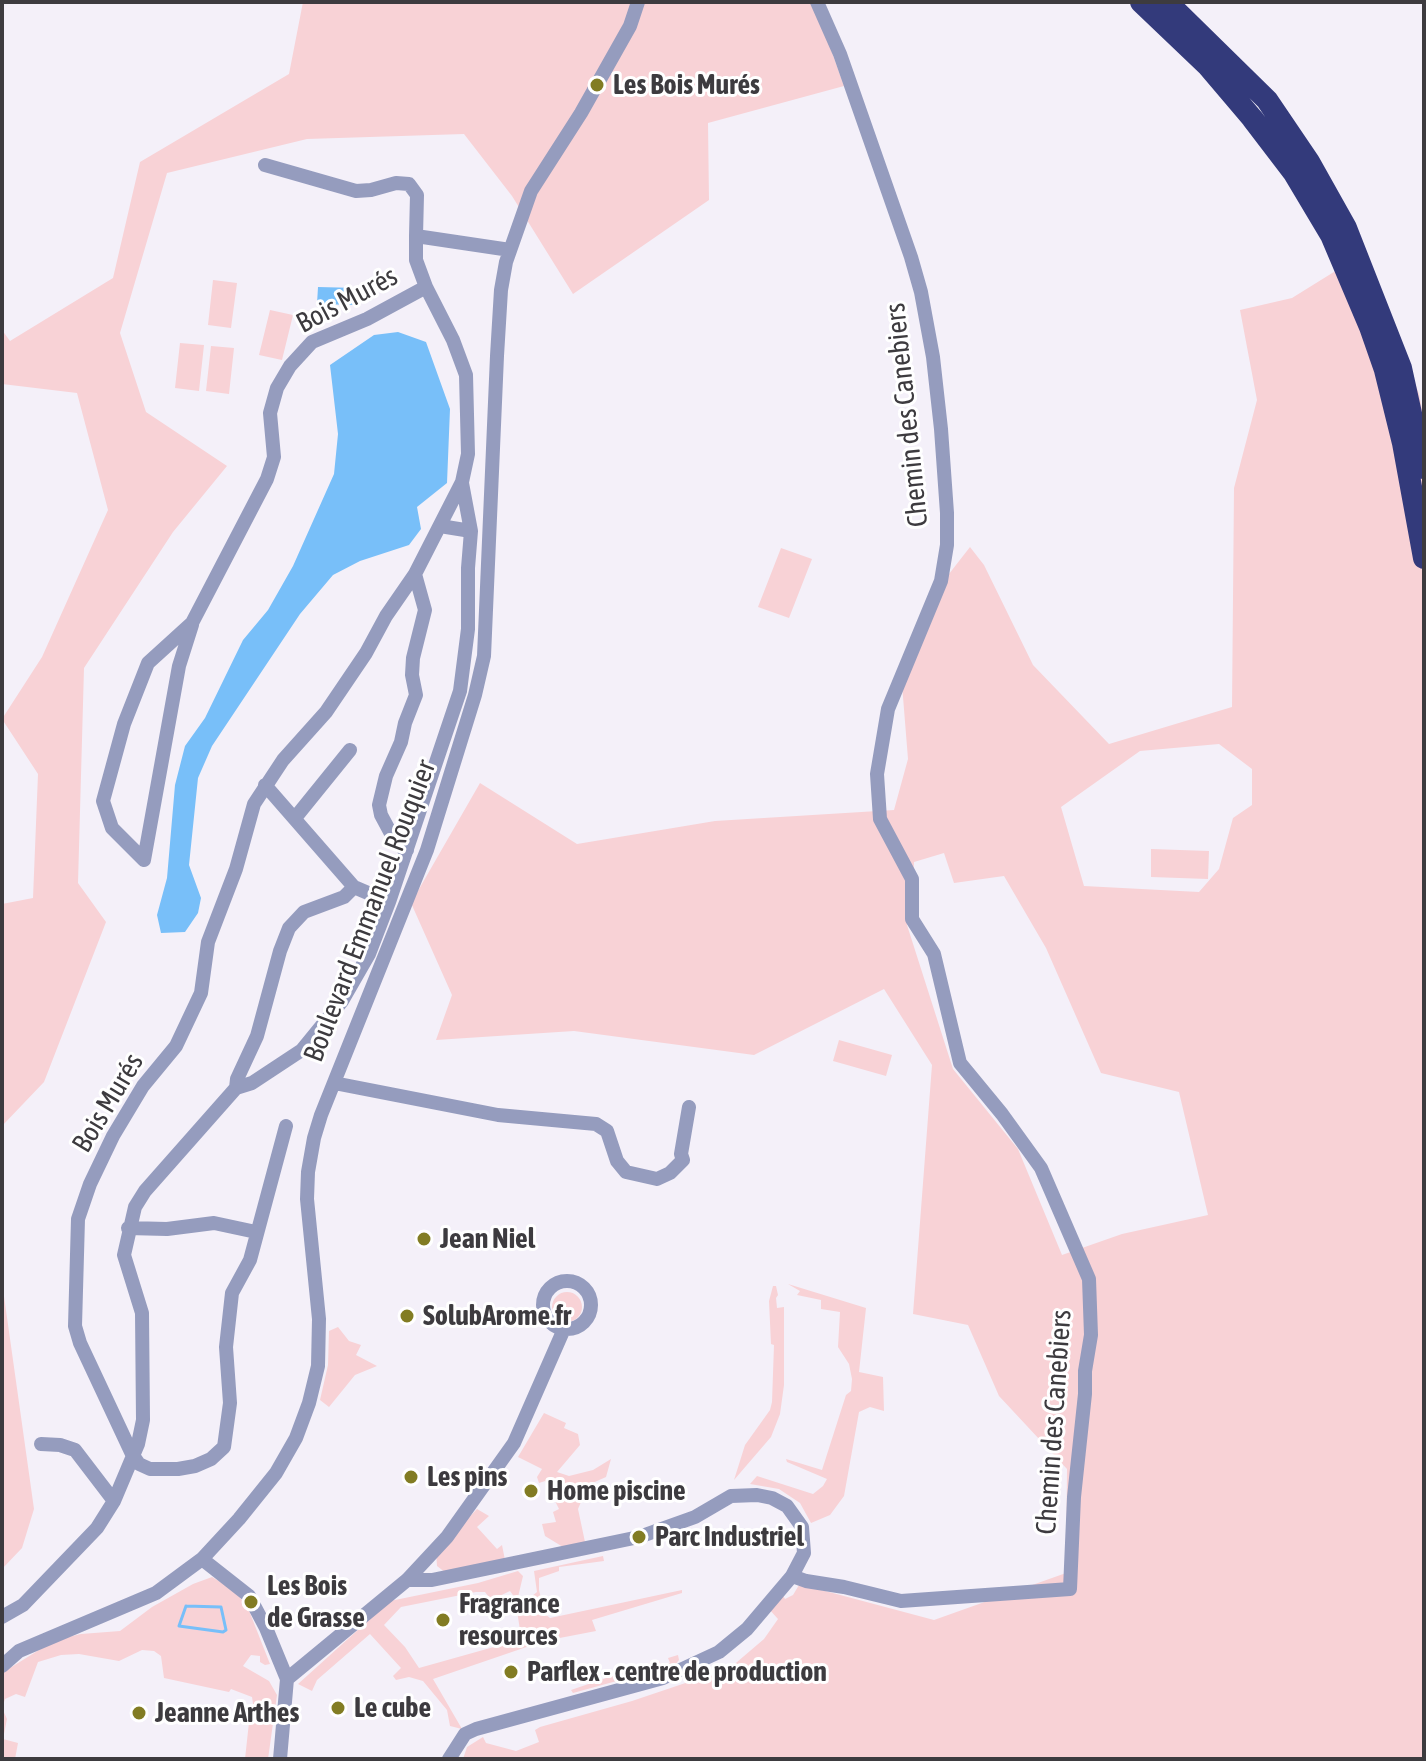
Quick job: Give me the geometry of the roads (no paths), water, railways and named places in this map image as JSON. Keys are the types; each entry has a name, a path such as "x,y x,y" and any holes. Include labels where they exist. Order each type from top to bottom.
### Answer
{"highway":[{"path":"1141,2 1207,65 1252,118 1294,173 1331,235 1385,370 1403,443 1424,558"},
{"path":"1167,2 1267,100"},
{"path":"1188,2 1246,67 1309,162 1346,228 1401,368 1424,473"}],"street":[{"name":"Boulevard Emmanuel Rouquier","path":"2,1666 19,1651 156,1593 202,1559 276,1473 296,1438 318,1366 319,1319 307,1199 308,1172 321,1115 427,850 484,656 501,290 510,250 531,191 592,95 630,26 638,2"},
{"name":"Chemin des Canebiers","path":"792,1576 901,1601 1070,1589 1074,1497 1091,1335 1089,1279 1041,1168 960,1063 934,954 912,919 912,879 880,819 877,774 888,709 941,581 943,569 947,513 941,429 933,357 911,257 840,54 817,2"},
{"name":"Bois Murés","path":"132,1454 75,1326 78,1219 90,1184 113,1136 143,1086 176,1046 201,993 208,942 236,869 254,804 265,785 326,712 415,574 462,482 468,454 466,375 416,260 417,195 409,184 396,183 356,191 265,165"},
{"name":"Bois Murés","path":"416,236 510,250"},
{"name":"Bois Murés","path":"192,623 148,663 124,724 103,801 112,828 144,860 179,666 192,623 267,479 274,457 270,413 277,388 290,366 312,342 367,319 426,287"},
{"name":"Bois Murés","path":"2,1617 23,1605 97,1528 114,1501 138,1444 143,1420 142,1313 124,1255 135,1207 145,1191 236,1088 252,1083 302,1050 342,1001 369,954 460,691 468,629 471,531 462,482"},
{"path":"440,526 471,531"},
{"path":"407,850 396,843 379,805 386,776 416,695 413,658 425,610 415,574"},
{"path":"295,818 350,750"},
{"path":"265,785 354,887 389,902"},
{"name":"Bois Murés","path":"236,1088 237,1079 257,1036 289,928 304,912 344,897 354,887"},
{"path":"334,1083 498,1115 596,1124 607,1131 617,1161 626,1172 657,1179 670,1173 683,1160 681,1154 689,1107"},
{"path":"132,1454 139,1464 150,1469 178,1469 211,1459 224,1447 230,1403 226,1347 232,1293 250,1260 286,1126"},
{"path":"128,1228 167,1229 214,1223 256,1232"},
{"path":"287,1679 407,1580 447,1537 514,1443 564,1329"},
{"path":"41,1444 75,1450 114,1501"},
{"path":"407,1580 432,1580 639,1537 695,1517 731,1496 772,1498 787,1506 802,1527 804,1553 792,1576 747,1629 719,1652 663,1678 476,1729 465,1734 449,1759"},
{"path":"202,1559 249,1596 287,1679 280,1759"}],"water":[{"path":"318,287 358,288 358,305 317,304"},
{"path":"398,332 426,342 450,409 447,483 417,507 421,529 409,545 360,561 333,575 300,614 212,746 198,778 189,865 201,898 198,913 185,932 161,933 157,915 167,878 175,785 185,746 205,718 243,640 268,610 293,566 334,474 338,434 330,365 374,335"}],"waterway":[{"path":"186,1606 221,1607 226,1630 179,1626 186,1606"}],"place":[{"name":"Les Bois Murés","path":"597,85"},
{"name":"Jean Niel","path":"424,1239"},
{"name":"SolubArome.fr","path":"407,1316"},
{"name":"Les pins","path":"411,1477"},
{"name":"Home piscine","path":"531,1491"},
{"name":"Parc Industriel","path":"639,1537"},
{"name":"Les Bois de Grasse","path":"251,1602"},
{"name":"Fragrance resources","path":"443,1620"},
{"name":"Parflex - centre de production","path":"511,1672"},
{"name":"Le cube","path":"338,1708"},
{"name":"Jeanne Arthes","path":"139,1713"}]}
